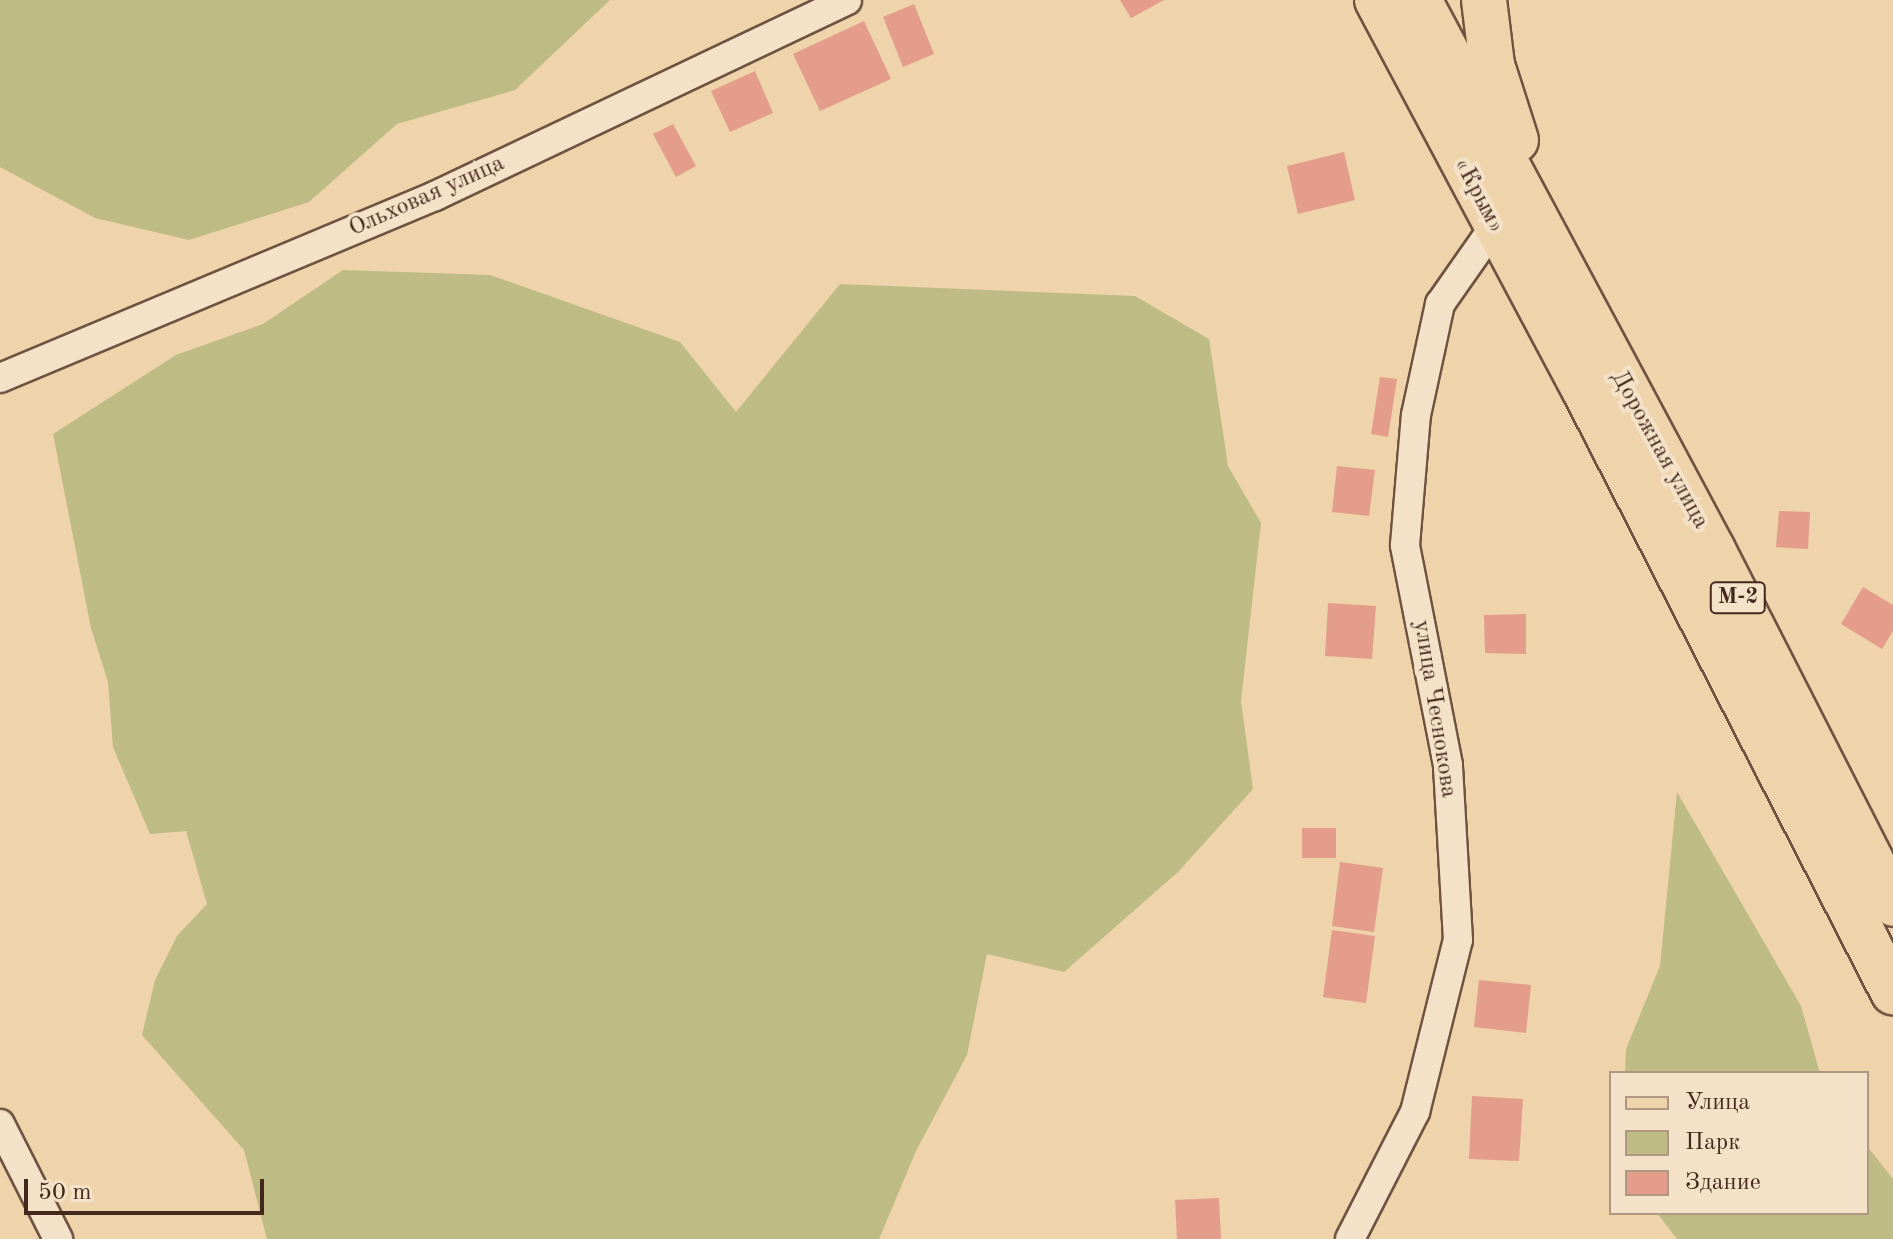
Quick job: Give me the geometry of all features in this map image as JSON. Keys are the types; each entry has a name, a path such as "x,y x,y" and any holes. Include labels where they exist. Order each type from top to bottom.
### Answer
{"main road":[{"name":"«Крым»","path":"1377,0 1494,227 1584,389"},
{"name":"Дорожная улица","path":"1419,0 1574,296 1713,550 1893,904"},
{"path":"1484,0 1492,65 1574,296"},
{"name":"Дорожная улица","path":"1584,389 1893,992"}],"street":[{"name":"Ольховая улица","path":"0,378 435,196 847,0"},
{"name":"улица Чеснокова","path":"1350,1239 1415,1112 1458,940 1448,765 1405,545 1416,415 1440,304 1494,227"},
{"path":"0,1124 58,1239"}],"green space":[{"path":"0,0 610,0 515,90 397,124 309,202 189,240 95,218 0,167"},
{"path":"343,270 490,275 680,342 736,412 840,284 1135,296 1209,339 1228,466 1261,523 1241,701 1253,789 1178,872 1064,972 987,954 967,1055 916,1151 879,1239 267,1239 244,1150 142,1035 155,980 177,936 207,904 186,831 150,834 113,747 108,682 91,628 53,434 176,355 263,324"},
{"path":"1677,792 1801,1006 1819,1071 1625,1071 1626,1049 1660,966"},
{"path":"1869,1149 1893,1179 1893,1239 1677,1239 1659,1215 1869,1215"}],"building":[{"path":"1120,0 1164,0 1131,18"},
{"path":"914,4 934,54 903,67 883,17"},
{"path":"864,21 891,79 820,111 793,54"},
{"path":"755,71 773,113 730,132 711,91"},
{"path":"673,124 696,166 676,177 653,134"},
{"path":"1344,152 1355,200 1298,214 1287,166"},
{"path":"1380,377 1397,379 1388,437 1371,434"},
{"path":"1337,466 1375,470 1369,516 1332,512"},
{"path":"1779,511 1810,512 1808,549 1776,547"},
{"path":"1863,587 1893,605 1893,631 1882,649 1841,624"},
{"path":"1328,603 1376,606 1372,659 1325,656"},
{"path":"1526,614 1526,654 1485,653 1484,615"},
{"path":"1302,828 1336,828 1336,858 1302,858"},
{"path":"1340,862 1383,868 1374,932 1332,926"},
{"path":"1332,930 1375,936 1366,1003 1323,997"},
{"path":"1479,980 1531,985 1526,1033 1474,1027"},
{"path":"1472,1096 1523,1099 1519,1161 1469,1159"},
{"path":"1219,1198 1221,1239 1177,1239 1175,1200"}]}
